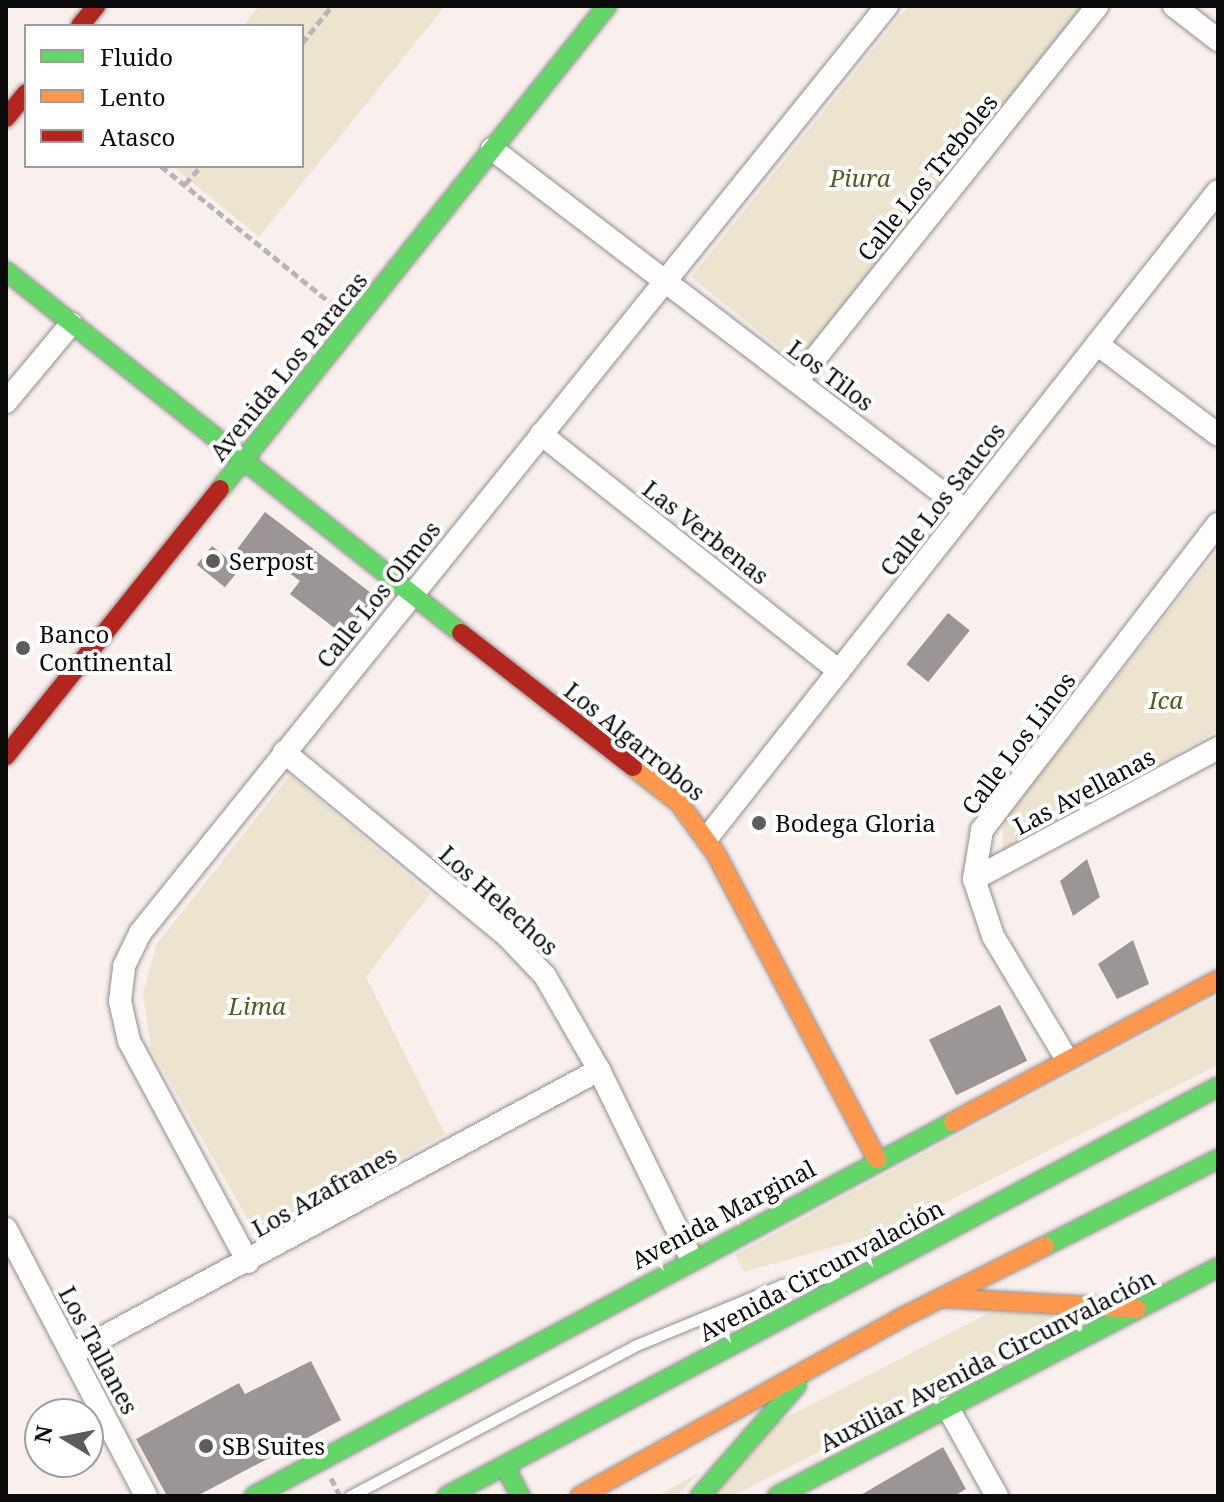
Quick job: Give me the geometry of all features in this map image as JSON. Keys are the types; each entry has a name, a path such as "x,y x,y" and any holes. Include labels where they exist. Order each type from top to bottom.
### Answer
{"main road":[{"path":"82,24 96,6"},
{"name":"Avenida Los Paracas","path":"6,756 607,6"},
{"path":"6,118 24,96"},
{"name":"Los Algarrobos","path":"6,271 241,462 679,803 707,838 877,1159"},
{"name":"Avenida Marginal","path":"254,1496 691,1258 1218,980"},
{"name":"Avenida Circunvalación","path":"447,1496 1218,1087"},
{"path":"580,1496 814,1365 1218,1159"},
{"name":"Auxiliar Avenida Circunvalación","path":"781,1495 1218,1267"},
{"path":"943,1298 1137,1309"},
{"path":"700,1496 814,1365"},
{"path":"505,1466 520,1496"}],"street":[{"name":"Calle Los Olmos","path":"248,1262 129,1041 120,1001 124,966 140,933 887,6"},
{"name":"Calle Los Treboles","path":"797,381 1097,6"},
{"path":"1174,6 1218,40"},
{"name":"Los Tilos","path":"492,149 966,511"},
{"name":"Calle Los Saucos","path":"707,838 1218,191"},
{"path":"6,402 71,324"},
{"path":"1097,344 1218,435"},
{"name":"Las Verbenas","path":"541,434 839,671"},
{"name":"Calle Los Linos","path":"974,879 982,830 1218,524"},
{"name":"Las Avellanas","path":"974,879 1218,748"},
{"name":"Los Helechos","path":"284,752 506,935 545,976 599,1070 691,1258"},
{"path":"974,879 1014,976 1066,1058"},
{"name":"Los Azafranes","path":"72,1354 248,1262 599,1070"},
{"name":"Los Tallanes","path":"6,1229 146,1496"},
{"path":"948,1408 997,1496"}],"lane":[{"path":"350,1496 634,1346 782,1285 870,1269"}],"path":[{"path":"304,41 332,6"},
{"path":"164,168 354,322"},
{"path":"185,184 199,168"},
{"path":"331,1478 340,1496"}],"green space":[{"path":"259,6 445,6 259,237 174,168 304,168 304,24 245,24"},
{"name":"Piura","path":"908,6 1089,6 800,365 691,277"},
{"name":"Ica","path":"1218,550 1218,730 1002,853 1004,819"},
{"name":"Lima","path":"290,775 430,894 366,977 445,1134 258,1238 151,1049 143,994 156,945"},
{"path":"1218,996 1218,1065 889,1231 744,1272 735,1255"},
{"path":"1094,1310 733,1496 705,1496 754,1434 989,1313"},
{"path":"700,1472 677,1496 657,1496"}],"building":[{"path":"265,512 375,596 345,636 290,594 300,581 264,554 254,567 235,552"},
{"path":"212,546 240,569 225,587 197,565"},
{"path":"948,613 970,631 928,682 906,664"},
{"path":"1087,859 1100,897 1073,916 1060,881"},
{"path":"1133,940 1149,984 1117,999 1098,964"},
{"path":"1000,1005 1027,1061 956,1095 929,1040"},
{"name":"SB Suites","path":"311,1361 341,1420 197,1496 167,1496 136,1439 239,1383 245,1394"},
{"path":"943,1447 966,1489 954,1496 859,1496"}],"traffic: fast":[{"path":"220,489 607,6"},
{"path":"6,271 461,633"},
{"path":"447,1496 1218,1087"},
{"path":"254,1496 953,1122"},
{"path":"1045,1246 1218,1159"},
{"path":"777,1496 1218,1267"},
{"path":"700,1496 797,1385"},
{"path":"505,1466 520,1496"}],"traffic: slow":[{"path":"633,767 679,803 716,854 877,1159"},
{"path":"953,1122 1218,980"},
{"path":"580,1496 897,1320 1045,1246"},
{"path":"943,1298 1137,1309"}],"traffic: jam":[{"path":"82,24 96,6"},
{"path":"6,118 24,96"},
{"path":"6,756 220,489"},
{"path":"461,633 633,767"}],"place":[{"name":"Serpost","path":"213,561"},
{"name":"Banco Continental","path":"23,648"},
{"name":"Bodega Gloria","path":"759,823"},
{"name":"SB Suites","path":"206,1446"}]}
